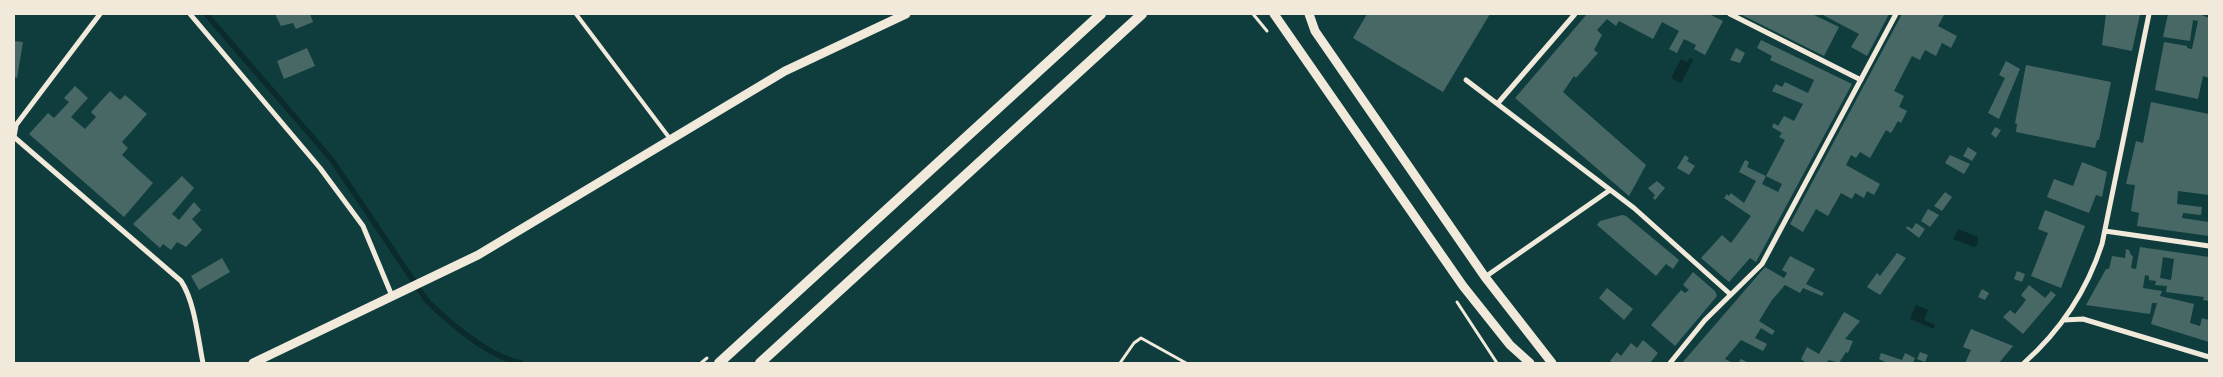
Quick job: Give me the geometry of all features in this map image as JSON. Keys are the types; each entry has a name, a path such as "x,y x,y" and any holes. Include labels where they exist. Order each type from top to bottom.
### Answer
{"main road":[{"path":"719,363 1102,14"},
{"path":"760,363 1142,14"}],"street":[{"path":"100,14 16,125 14,137 181,281 190,302 204,363"},
{"path":"190,14 320,168 363,226 396,294"},
{"path":"253,363 515,234 785,71 906,14"},
{"path":"1274,14 1464,286 1510,345 1530,363"},
{"path":"1309,14 1314,31 1485,277 1552,363"},
{"path":"1498,103 1575,14"},
{"path":"1730,14 1861,80"},
{"path":"1670,363 1705,320 1762,264 1896,14"},
{"path":"2024,363 2054,334 2064,320 2097,261 2105,231 2149,14"},
{"path":"1466,80 1634,208 1730,294"},
{"path":"1485,277 1610,190"},
{"path":"2105,231 2209,246"},
{"path":"2064,320 2083,319 2209,356"}],"lane":[{"path":"576,14 671,140"}],"path":[{"path":"1120,363 1134,343 1141,338 1186,363"}],"water":[{"path":"1690,58 1693,60 1681,83 1671,78 1681,59 1687,62"},
{"path":"1958,229 1978,237 1978,244 1974,247 1953,239"},
{"path":"1916,305 1928,310 1924,320 1935,325 1934,329 1910,319"}],"building":[{"path":"275,14 310,14 313,22 296,29 293,23 281,26"},
{"path":"1367,14 1490,14 1443,92 1353,38"},
{"path":"1587,14 1709,14 1723,21 1705,55 1694,49 1696,45 1684,39 1677,53 1669,49 1679,31 1662,22 1653,39 1619,21 1616,26 1607,19 1597,30 1602,35 1594,50 1598,53 1576,78 1574,76 1563,92 1646,165 1629,196 1515,98"},
{"path":"1740,14 1812,14 1839,27 1824,56"},
{"path":"1824,14 1889,14 1867,56 1851,47 1859,34"},
{"path":"1902,14 1942,14 1944,15 1938,26 1957,36 1951,48 1942,43 1936,56 1925,50 1920,60 1912,56 1894,91 1904,96 1899,107 1907,111 1901,123 1898,121 1891,133 1886,130 1870,158 1860,152 1856,158 1851,155 1846,165 1880,184 1874,195 1867,191 1864,198 1855,193 1852,199 1841,193 1828,216 1816,209 1803,232 1790,224"},
{"path":"2106,14 2140,14 2132,51 2102,45"},
{"path":"2168,14 2199,14 2209,18 2209,78 2203,76 2198,99 2155,90 2164,42 2187,46 2187,48 2192,49 2198,21 2193,20 2190,41 2163,37"},
{"path":"1761,40 1852,84 1756,262 1750,258 1729,282 1701,258 1722,235 1731,243 1751,216 1724,198 1727,194 1729,196 1731,193 1744,203 1756,181 1739,172 1745,160 1749,162 1747,167 1766,176 1785,140 1779,137 1782,133 1772,127 1774,123 1778,126 1784,116 1794,121 1803,104 1772,91 1776,84 1782,87 1785,82 1808,93 1814,80 1770,60 1772,56 1757,48","holes":["1766,176 1782,184 1778,192 1762,184"]},
{"path":"14,41 23,42 17,78 14,77"},
{"path":"307,48 315,66 284,79 277,61"},
{"path":"1736,48 1745,53 1740,63 1730,60"},
{"path":"2006,61 2020,69 1999,119 1988,113 2005,78 1999,75"},
{"path":"2026,65 2111,82 2099,140 2097,140 2095,148 2016,132 2017,124 2015,123"},
{"path":"75,86 88,98 71,117 85,129 96,117 91,112 110,91 120,100 125,95 147,114 122,142 128,148 122,155 153,183 124,217 29,134 48,113 54,118 69,102 64,98"},
{"path":"2151,102 2209,114 2209,195 2178,191 2177,204 2202,207 2201,215 2183,213 2182,218 2209,222 2209,236 2137,226 2139,213 2131,211 2135,185 2126,184 2136,141 2143,143"},
{"path":"1995,127 2001,130 1996,138 1991,134"},
{"path":"1968,147 1977,153 1972,161 1963,156"},
{"path":"1685,155 1689,158 1687,161 1695,166 1689,175 1677,168"},
{"path":"1950,155 1970,164 1964,174 1945,163"},
{"path":"2082,162 2107,172 2102,197 2096,195 2089,213 2047,197 2054,179 2073,186"},
{"path":"182,176 194,188 172,214 179,220 194,202 201,210 192,219 202,230 186,247 177,242 171,250 163,244 160,248 133,224"},
{"path":"1657,181 1665,188 1655,200 1653,198 1655,195 1648,188"},
{"path":"1945,192 1952,197 1942,211 1934,206"},
{"path":"1928,209 1939,215 1930,227 1921,221"},
{"path":"2045,210 2085,226 2061,288 2031,276 2048,233 2038,229"},
{"path":"1622,215 1626,216 1679,260 1673,269 1666,264 1656,276 1597,225 1600,221"},
{"path":"1916,223 1925,229 1919,238 1906,228 1907,226 1912,229"},
{"path":"2140,247 2209,257 2209,301 2203,300 2204,297 2166,292 2167,286 2155,285 2156,281 2149,280 2149,276 2145,275 2143,288 2162,291 2160,296 2194,304 2190,323 2200,326 2202,318 2209,320 2209,342 2151,324 2157,303 2152,303 2150,314 2086,305 2106,269 2109,269 2112,256 2125,258 2126,249 2129,250 2133,256 2131,268 2136,269","holes":["2163,257 2174,259 2171,280 2160,278"]},
{"path":"1897,253 1906,258 1880,295 1867,287 1877,273 1880,276"},
{"path":"1790,256 1815,269 1806,284 1824,293 1822,296 1803,288 1800,293 1785,285 1772,300 1759,321 1775,331 1772,335 1761,328 1755,338 1767,344 1763,351 1741,340 1725,359 1733,363 1682,363 1765,267 1784,278 1787,273 1782,270"},
{"path":"222,258 230,272 199,290 191,276"},
{"path":"2017,271 2025,274 2022,282 2014,279"},
{"path":"1693,272 1715,291 1717,296 1675,346 1651,325 1681,290 1685,293 1689,290 1683,285"},
{"path":"2029,285 2045,298 2051,291 2056,295 2023,334 2003,317 2010,310 2015,314 2026,300 2021,295"},
{"path":"1607,288 1633,309 1624,320 1599,298"},
{"path":"1982,289 1989,293 1985,300 1978,297"},
{"path":"1844,312 1860,321 1845,339 1853,341 1848,353 1846,352 1839,363 1829,360 1826,363 1804,363 1801,359 1807,347 1819,354"},
{"path":"1971,329 2013,346 1999,363 1965,363 1971,350 1963,347"},
{"path":"1643,340 1658,353 1650,363 1613,363 1610,361 1617,352 1621,356 1631,343 1637,348"},
{"path":"1920,352 1928,355 1925,362 1917,359"},
{"path":"1881,353 1902,360 1905,353 1915,358 1913,363 1887,363 1879,359"},
{"path":"1741,359 1749,363 1738,363"}],"waterway":[{"path":"206,14 332,160 427,301 447,320 484,347 509,360 521,363"}]}
